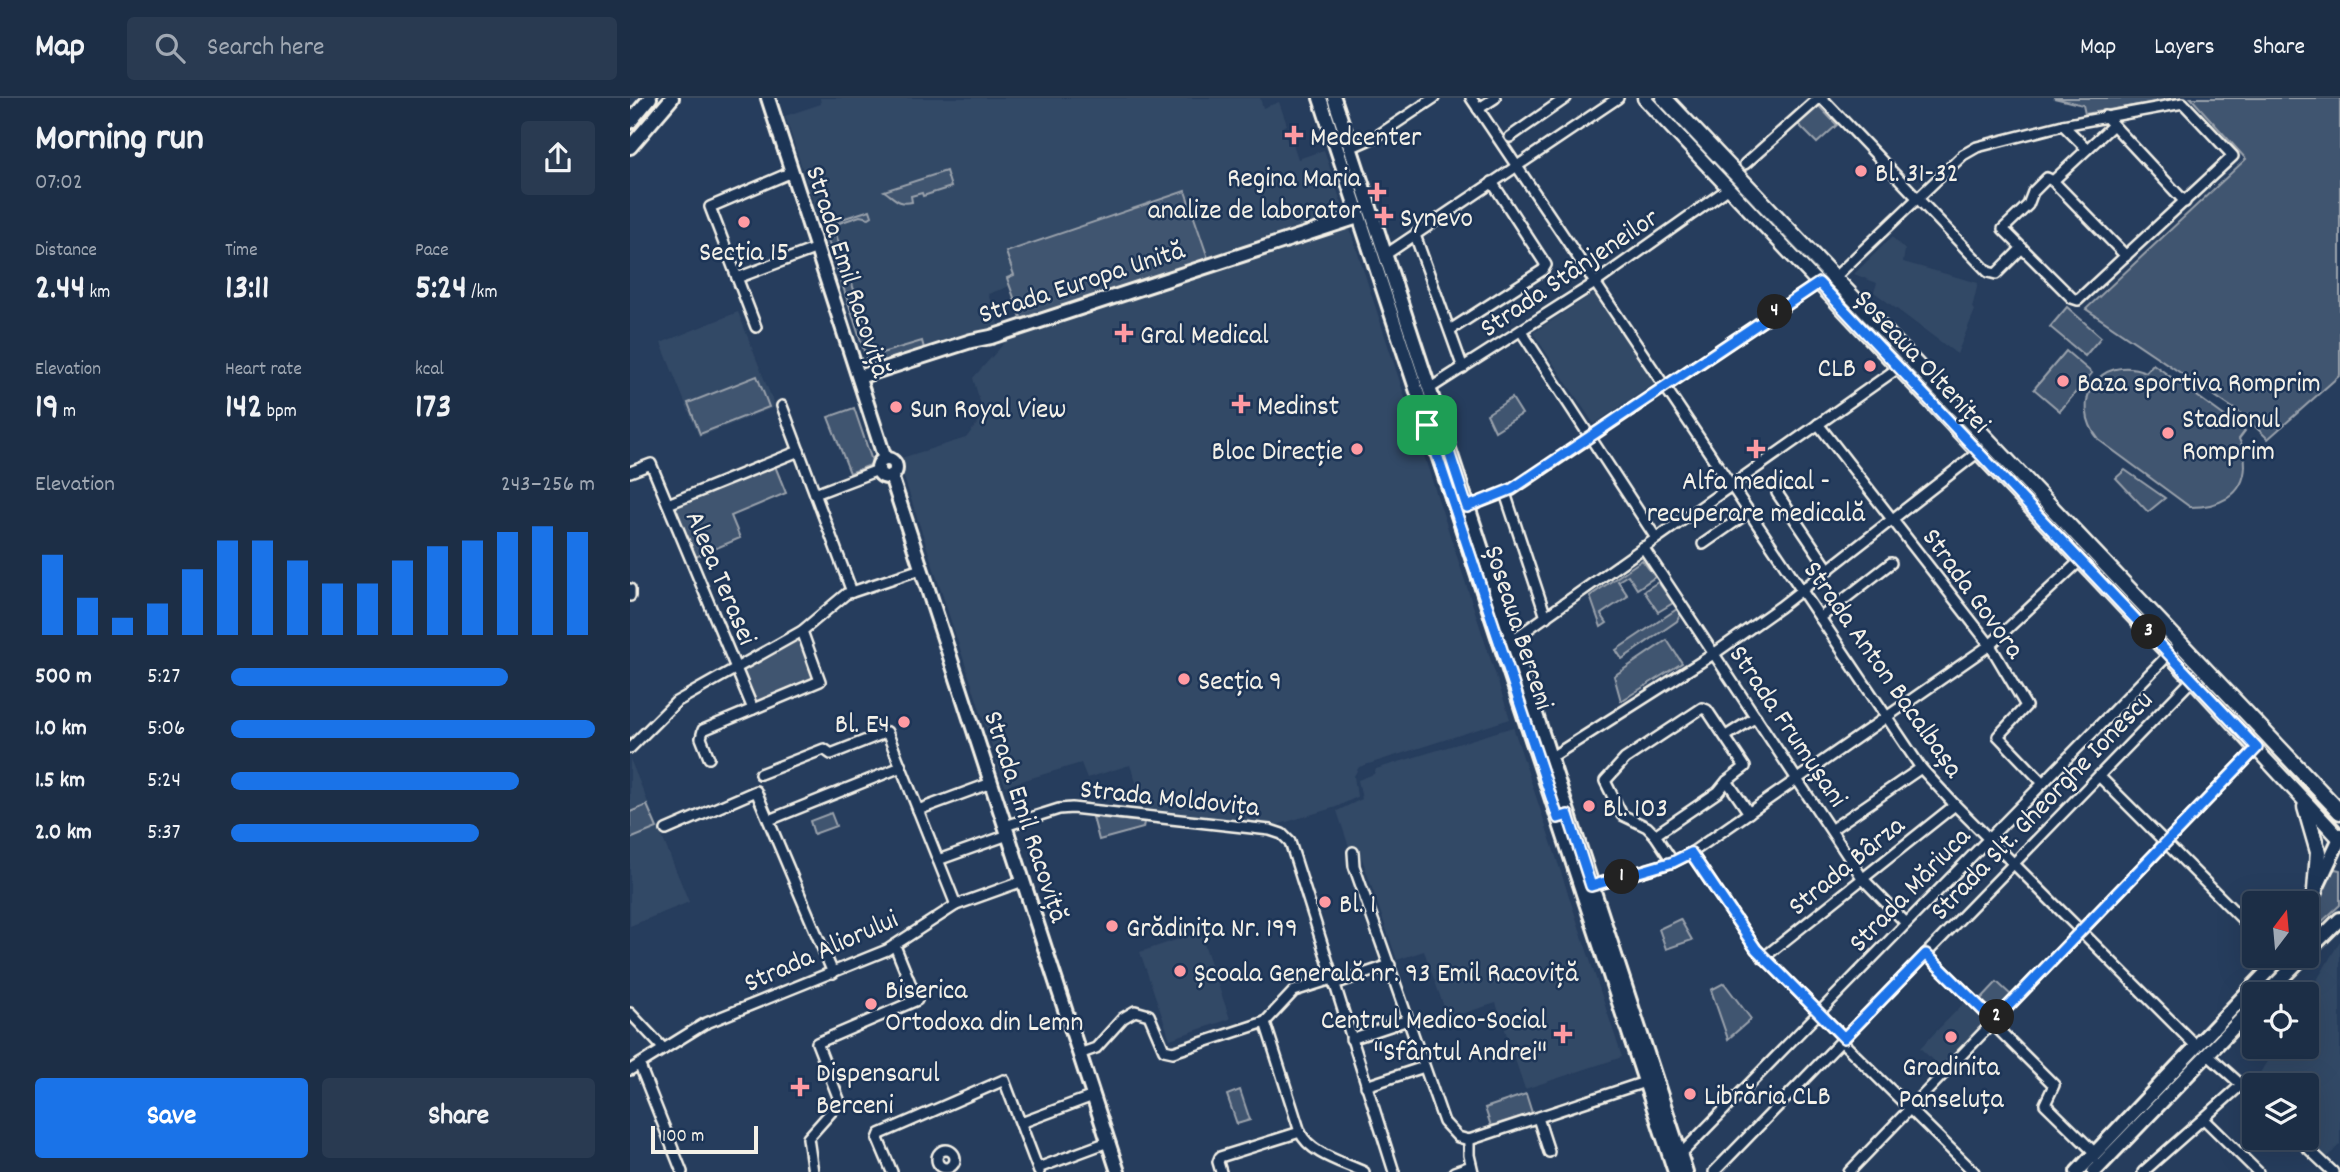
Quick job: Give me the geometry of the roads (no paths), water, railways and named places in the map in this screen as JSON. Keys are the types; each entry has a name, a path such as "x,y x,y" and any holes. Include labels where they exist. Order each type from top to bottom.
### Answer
{"main road":[{"path":"630,122 650,98"},
{"path":"630,147 672,98"},
{"name":"Strada Emil Racoviță","path":"768,98 859,377 883,476 891,476 1118,1172"},
{"name":"Șoseaua Berceni","path":"1320,98 1358,217 1474,545 1675,1172"},
{"name":"Șoseaua Berceni","path":"1334,98 1429,389 1433,423 1467,507 1474,545 1511,641 1550,758 1563,817 1591,886 1686,1172"},
{"name":"Șoseaua Olteniței","path":"1645,98 1978,452 2085,555 2174,649 2340,812"},
{"name":"Șoseaua Olteniței","path":"1664,98 1990,442 2085,555"},
{"name":"Strada Europa Unită","path":"859,377 971,341 990,338 1358,217"},
{"name":"Șoseaua Olteniței","path":"2174,649 2193,679 2302,800 2340,838"},
{"path":"2311,782 2340,799"},
{"path":"2302,800 2312,825 2318,852 2315,891"},
{"path":"2315,891 2340,838"},
{"path":"2319,940 2340,919"},
{"path":"2077,1172 2271,968"},
{"path":"2278,982 2291,968"},
{"path":"2094,1172 2242,1019"}],"street":[{"path":"1350,148 1377,136 1434,98"},
{"name":"Strada Anton Bacalbașa","path":"1471,98 1921,768 1955,806 2197,1047"},
{"path":"1478,109 1495,98"},
{"path":"1510,137 1566,98"},
{"path":"1385,255 1618,98"},
{"path":"1745,164 1821,98 1992,274 1996,274 2022,248"},
{"path":"1835,278 1972,149 2063,125 2183,103 2233,156 2185,202 2081,298 2075,299 2003,229 2028,205 2033,192 2048,178 2126,256"},
{"path":"2105,116 2185,202"},
{"path":"2063,125 2087,149"},
{"path":"2053,181 2113,125"},
{"path":"756,327 710,207 792,172"},
{"path":"1450,330 1543,270 1546,265 1492,183"},
{"name":"Strada Stânjeneilor","path":"1429,389 1595,283 1729,188"},
{"path":"1415,235 1463,368"},
{"path":"737,278 817,248"},
{"path":"1467,507 1505,493 1819,283"},
{"path":"1521,331 1656,538"},
{"path":"1511,641 1898,368"},
{"path":"782,405 852,592"},
{"name":"Strada Govora","path":"1818,425 1990,645 2026,706 1998,736 2043,783"},
{"path":"1550,758 1715,653 1802,591 1990,442"},
{"name":"Aleea Terasei","path":"668,504 799,451"},
{"name":"Aleea Terasei","path":"630,472 651,464 753,709"},
{"path":"815,494 881,464"},
{"path":"1505,493 1546,617"},
{"path":"1777,493 1829,570"},
{"path":"1703,544 1749,512"},
{"name":"Strada Frumușani","path":"1643,547 1863,879 1906,923"},
{"path":"1591,886 1673,862 1691,853 1990,645 2085,555"},
{"path":"1820,618 1891,563"},
{"path":"630,748 676,702 802,631 852,592 921,569"},
{"path":"630,589 630,596"},
{"path":"709,758 701,738 703,730 820,681 802,631"},
{"name":"Strada Măriuca","path":"1680,1155 2174,649"},
{"name":"Strada Slt. Gheorghe Ionescu","path":"1714,1172 2193,679"},
{"path":"1656,835 1718,792 1744,768 1745,765 1707,709 1702,708 1625,759 1606,780 1622,815 1647,827 1656,835 1673,862"},
{"path":"1726,736 1756,717"},
{"path":"760,774 824,749 831,754 887,732 956,905"},
{"path":"1849,1172 2257,748"},
{"path":"769,820 901,767"},
{"path":"1832,829 1921,768"},
{"path":"2099,776 2242,919"},
{"path":"1727,781 1749,813"},
{"path":"918,810 991,783"},
{"path":"666,830 756,791 833,973"},
{"name":"Strada Bârza","path":"1763,958 1955,806"},
{"name":"Strada Moldovița","path":"1006,831 1070,807 1270,830 1282,834 1290,842 1394,1172"},
{"path":"938,860 1006,831"},
{"path":"1353,852 1354,866 1424,1067 1446,1125 1458,1137 1469,1140 1645,1082"},
{"path":"1691,853 1736,923 1763,958 1974,1172"},
{"name":"Strada Aliorului","path":"630,1070 704,1024 895,946 956,905 1023,881"},
{"path":"813,1172 808,1138 840,1102 817,1042 917,1000 895,946"},
{"path":"1926,954 2054,1085 2045,1104 2095,1153"},
{"path":"1079,1054 1096,1048 1123,1018 1135,1011 1144,1012 1151,1017 1163,1047 1170,1052 1265,1022 1294,992 1390,965"},
{"path":"630,1013 664,1049"},
{"path":"1352,1039 1408,1020"},
{"path":"1265,1022 1305,1142 1364,1172"},
{"path":"2143,1172 2240,1086 2208,1055"},
{"path":"640,1066 682,1172"},
{"path":"1366,1086 1424,1067"},
{"path":"892,1172 878,1139 880,1134 1004,1080 1038,1170 1108,1142"},
{"path":"1021,1123 1093,1096"},
{"path":"1538,1118 1549,1152"},
{"path":"2204,1119 2258,1172"},
{"path":"1221,1172 1217,1162 1220,1157 1300,1132"},
{"path":"1454,1172 1472,1169 1469,1140"},
{"path":"2310,1150 2333,1172"},
{"path":"2154,1163 2163,1172"}],"tram line":[{"path":"1653,98 2340,828"}],"place":[{"name":"Medcenter","path":"1294,135"},
{"name":"Bl. 31-32","path":"1861,171"},
{"name":"Regina Maria analize de laborator","path":"1377,192"},
{"name":"Synevo","path":"1384,216"},
{"name":"Secția 15","path":"744,222"},
{"name":"Gral Medical","path":"1124,333"},
{"name":"CLB","path":"1870,366"},
{"name":"Baza sportiva Romprim","path":"2063,381"},
{"name":"Medinst","path":"1241,404"},
{"name":"Sun Royal View","path":"896,407"},
{"name":"Stadionul Romprim","path":"2168,433"},
{"name":"Bloc Direcție","path":"1357,449"},
{"name":"Alfa medical - recuperare medicală","path":"1756,449"},
{"name":"Secția 9","path":"1184,679"},
{"name":"Bl. E4","path":"904,722"},
{"name":"Bl. 103","path":"1589,806"},
{"name":"Bl. 1","path":"1325,902"},
{"name":"Grădinița Nr. 199","path":"1112,926"},
{"name":"Școala Generală nr. 93 Emil Racoviță","path":"1180,971"},
{"name":"Biserica Ortodoxa din Lemn","path":"871,1004"},
{"name":"Centrul Medico-Social \"Sfântul Andrei\"","path":"1563,1034"},
{"name":"Gradinita Panseluța","path":"1951,1037"},
{"name":"Dispensarul Berceni","path":"800,1087"},
{"name":"Librăria CLB","path":"1690,1094"}]}
